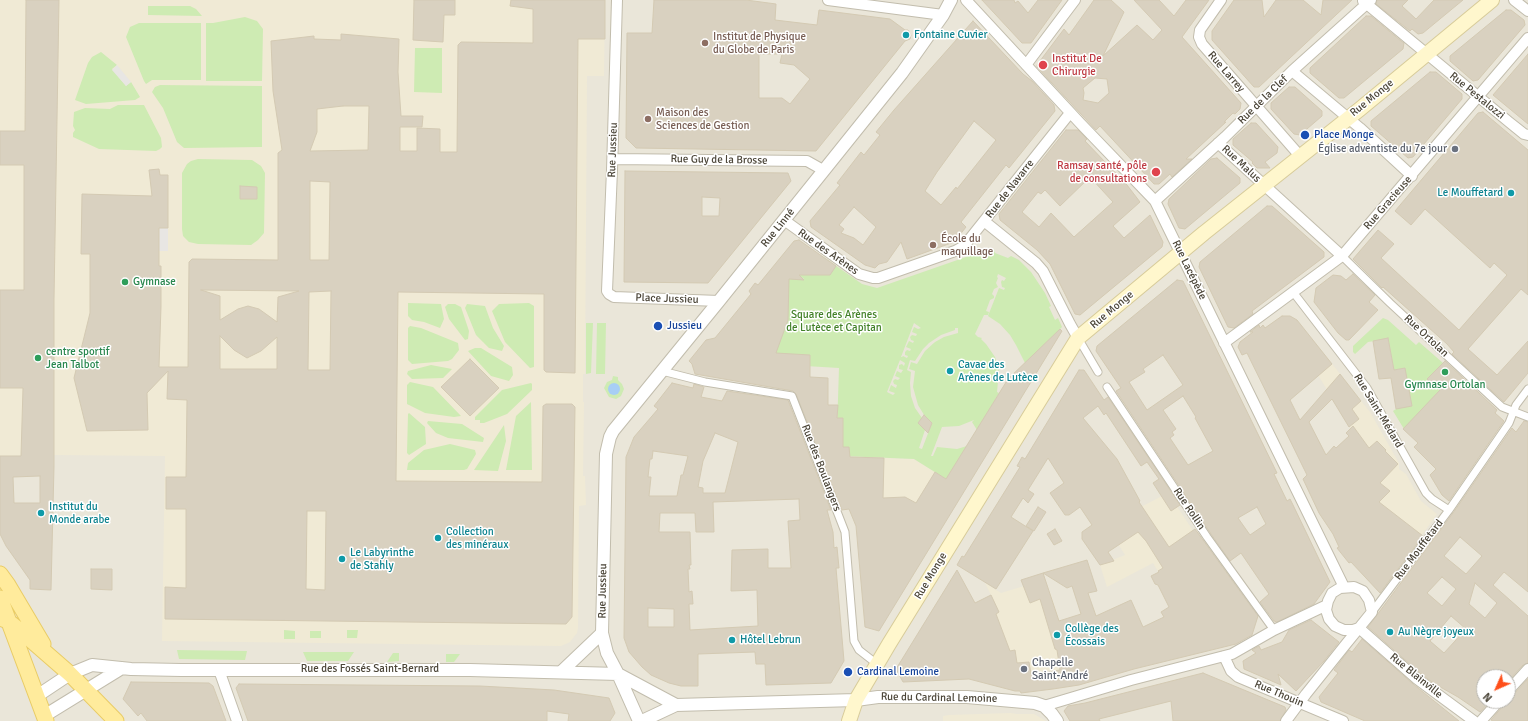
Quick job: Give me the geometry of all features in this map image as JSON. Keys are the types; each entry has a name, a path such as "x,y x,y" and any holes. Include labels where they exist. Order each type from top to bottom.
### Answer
{"main road":[{"name":"Rue Monge","path":"849,721 856,700 877,664 1010,446 1078,338 1180,253 1492,0"},
{"path":"0,574 51,657"},
{"path":"0,598 4,620 45,718"},
{"path":"4,620 24,633 70,674 116,721"}],"street":[{"name":"Rue Jussieu","path":"614,297 609,294 608,290 617,0"},
{"path":"828,0 943,15"},
{"name":"Rue Linné","path":"606,454 607,444 613,431 902,73 943,15 951,0"},
{"name":"Rue Lacépède","path":"966,0 1070,113 1156,201 1180,253 1344,586"},
{"path":"1026,65 1075,0"},
{"name":"Rue Larrey","path":"1221,0 1200,30 1200,41 1300,156"},
{"path":"1514,0 1528,11"},
{"name":"Rue de la Clef","path":"1156,201 1366,2"},
{"name":"Rue Pestalozzi","path":"1366,2 1478,97 1524,134 1528,135"},
{"name":"Rue Gracieuse","path":"1224,343 1342,256 1412,176 1528,38"},
{"path":"1292,71 1412,176"},
{"name":"Rue de Navarre","path":"1070,113 984,221 1031,258 1043,271 1068,322 1078,338"},
{"name":"Rue Malus","path":"1218,143 1264,185"},
{"name":"Rue Guy de la Brosse","path":"613,159 807,161 823,170"},
{"path":"1264,185 1342,256"},
{"name":"Rue des Arènes","path":"784,220 859,274 873,278 878,278 955,251 964,246 984,221"},
{"name":"Rue Ortolan","path":"1342,256 1390,303 1502,407 1514,410 1528,417"},
{"name":"Rue Saint-Médard","path":"1293,292 1367,388 1426,492 1432,499 1449,510"},
{"name":"Place Jussieu","path":"614,297 719,301"},
{"path":"1078,338 1098,372"},
{"name":"Rue des Boulangers","path":"662,372 705,382 792,396 845,532 854,641 859,650 877,664"},
{"name":"Rue Rollin","path":"1107,387 1207,537 1274,630"},
{"name":"Rue Mouffetard","path":"1286,721 1372,612 1449,510 1509,423 1516,404 1528,389"},
{"name":"Rue Jussieu","path":"606,454 602,633 607,653 639,721"},
{"path":"1359,628 1348,630 1335,626 1329,619 1327,606 1332,593 1344,586 1354,587 1363,591 1369,600 1372,612"},
{"path":"1057,721 1044,706 1131,680 1232,654 1274,630 1327,606"},
{"name":"Rue Blainville","path":"1359,628 1417,679 1474,721"},
{"path":"561,672 602,633"},
{"name":"Rue Thouin","path":"1224,656 1231,671 1238,677 1299,704 1343,721"},
{"name":"Rue des Fossés Saint-Bernard","path":"36,696 70,674 92,665 122,668 219,670 470,670 618,674"},
{"path":"45,718 122,668"},
{"path":"1516,682 1528,669"},
{"path":"219,670 237,721"},
{"name":"Rue du Cardinal Lemoine","path":"618,674 676,705"},
{"name":"Rue du Cardinal Lemoine","path":"642,721 676,705 856,700 878,697 967,697 1035,702 1044,706"},
{"path":"1481,721 1492,709"}],"shaded area":[{"path":"0,0 1528,0 1528,721 0,721"},
{"path":"0,0 605,0 604,76 587,76 585,374 583,374 583,476 585,476 586,505 579,506 578,628 577,633 570,642 561,646 162,641 165,456 0,456"},
{"path":"117,65 131,82 126,86 112,70"},
{"path":"159,228 168,228 168,251 159,251"},
{"path":"1326,356 1370,412 1399,463 1399,469 1406,474 1421,501 1437,514 1412,549 1357,508 1361,445 1313,367"},
{"path":"825,456 914,459 935,472 908,516"},
{"path":"1168,493 1198,538 1173,597 1153,563 1107,587 1100,565 1125,555 1106,525"},
{"path":"985,583 1001,593 1031,584 1040,596 1050,592 1080,685 1021,693 1020,691 1015,691 987,617 991,595"},
{"path":"1010,713 1034,714 1046,721 943,721 943,716 949,715"}],"green space":[{"path":"148,6 190,6 196,9 202,16 148,15"},
{"path":"245,17 257,21 263,29 262,81 206,81 206,23"},
{"path":"139,23 201,23 201,80 152,80 146,84 126,37 130,27"},
{"path":"415,48 442,48 442,93 414,92"},
{"path":"101,52 117,65 112,69 126,86 131,82 140,97 135,100 86,104 75,100 88,63 92,57"},
{"path":"160,85 262,86 262,147 184,148 177,142 163,108 152,92 155,87"},
{"path":"118,105 144,105 161,138 162,147 160,149 156,151 99,149 73,137 75,130 73,126 74,112 85,108 110,109"},
{"path":"198,159 252,160 261,166 265,173 264,233 251,245 198,244 189,242 183,236 182,173 187,164"},
{"name":"Square des Arènes de Lutèce et Capitan","path":"989,249 994,249 995,253 1008,258 1011,256 1019,260 1031,272 1045,293 1055,320 1058,318 1062,327 1025,363 1010,335 1000,324 988,316 999,288 1004,290 1005,288 1002,287 1001,282 1006,278 998,274 996,283 998,287 994,289 992,294 994,298 990,300 986,311 989,312 988,315 984,315 975,334 982,338 981,339 995,357 999,371 997,392 999,393 977,430 972,422 974,420 959,426 942,427 931,456 933,456 937,447 957,449 967,446 946,479 914,459 843,456 843,429 837,429 839,368 772,364 788,279 804,279 779,259 784,254 809,273 822,256 862,284 877,288","holes":["914,323 921,328 918,329 914,327 912,332 917,334 916,336 912,335 910,337 911,340 914,341 913,343 909,341 906,347 911,349 910,351 907,350 905,352 905,355 908,356 907,358 903,356 901,357","955,328 958,328 958,333 944,337 935,342 925,351 917,364 911,362 909,369 915,371 913,387 918,405 926,418 932,423 922,449 919,448 925,430 918,423 922,418 915,408 911,396 911,372 907,370 910,360 915,361 929,343 941,335 955,330","900,360 905,363 904,366 902,364 899,365 899,369 903,370 901,373 897,371 895,376 900,378 893,381 894,384 897,385 896,388 891,385 889,391 895,393 893,395 887,392"]},
{"path":"408,303 441,304 444,319 440,328 424,322 412,320 408,316"},
{"path":"529,303 534,306 534,367 530,368 505,342 492,311 499,304"},
{"path":"448,304 455,304 461,307 469,331 468,339 465,340 449,319 445,307"},
{"path":"467,304 485,306 493,328 504,346 502,351 489,348 476,335 465,308"},
{"path":"1383,318 1388,320 1416,345 1419,342 1443,363 1427,379 1440,390 1404,429 1393,411 1396,409 1405,368 1394,370 1388,339 1368,342 1355,354 1353,352 1353,346"},
{"path":"586,323 593,323 591,373 586,374"},
{"path":"597,323 606,323 605,374 596,374"},
{"path":"410,326 421,328 458,343 459,350 452,359 448,361 412,364 408,360 408,328"},
{"path":"475,348 481,348 512,367 513,375 509,381 491,376 468,351"},
{"path":"431,365 452,369 443,378 412,379 407,374 408,371"},
{"path":"613,376 618,377 618,380 624,389 621,396 616,399 609,397 604,388 607,382 612,380"},
{"path":"410,382 433,387 461,416 454,417 425,413 407,404 407,385"},
{"path":"531,383 532,390 507,414 484,423 480,423 480,420 475,420 475,417 502,390"},
{"path":"531,402 532,470 506,470 516,416"},
{"path":"409,413 425,427 426,444 409,455 407,453"},
{"path":"428,421 462,424 484,438 483,442 448,438 436,433 427,423"},
{"path":"504,425 506,441 498,471 474,470"},
{"path":"450,444 475,450 476,454 467,469 407,470 408,463 424,450"},
{"path":"284,630 295,631 295,639 284,639"},
{"path":"347,630 358,630 357,638 347,638"},
{"path":"310,631 321,631 321,638 310,638"},
{"path":"177,650 247,651 245,660 179,659"},
{"path":"303,652 354,652 348,661 307,661"},
{"path":"393,653 399,653 399,661 387,662"},
{"path":"446,654 460,654 454,662 446,662"}],"water":[{"path":"612,383 616,383 620,389 616,395 612,395 608,391 608,387"}],"building":[{"path":"26,0 59,0 54,299 54,466 51,590 30,589 30,580 6,546 0,534 0,456 21,456 23,388 0,388 0,290 24,290 24,165 0,165 0,131 25,131","holes":["40,476 40,503 14,503 13,477"]},
{"path":"414,0 455,0 455,15 444,15 443,42 413,40"},
{"path":"511,0 605,0 605,39 578,39 575,373 546,372 544,370 544,294 398,292 396,481 542,482 543,406 546,404 572,404 575,407 572,617 566,624 165,619 165,587 186,588 186,509 166,509 166,477 186,477 187,400 167,399 168,371 147,393 148,430 87,431 74,378 90,313 90,254 81,254 82,194 152,196 149,170 159,169 160,175 168,175 168,228 159,228 161,306 159,367 188,367 189,262 192,259 278,260 278,153 282,150 273,91 271,41 314,36 314,39 341,40 341,34 399,39 398,72 401,116 423,116 422,127 400,127 400,151 417,151 417,128 440,129 440,152 457,152 458,45 461,42 533,43 533,9 510,6","holes":["343,106 369,106 368,150 310,151 317,132 317,109","310,181 330,182 329,260 310,260","201,290 299,291 278,297 277,322 259,309 248,306 238,309 220,320 220,296","331,291 330,370 308,370 309,292","220,336 234,350 247,358 261,351 277,337 277,369 220,369","307,511 326,511 325,590 306,589"]},
{"path":"654,0 746,0 776,4 775,20 817,25 819,10 890,19 905,30 908,30 911,35 910,39 905,41 816,151 636,148 626,138 627,33 652,33","holes":["759,54 782,54 780,63 794,65 810,79 790,104 782,98 759,98"]},
{"path":"982,0 1014,0 1015,3 1018,1 1028,13 1038,0 1062,0 1031,43 1022,43"},
{"path":"1094,0 1111,0 1124,12 1103,56 1137,25 1153,40 1162,30 1134,0 1159,0 1174,16 1186,0 1209,0 1182,37 1241,103 1240,109 1235,114 1233,113 1224,122 1226,122 1186,159 1192,159 1172,177 1170,174 1159,184 1154,184 1100,126 1096,130 1037,67 1064,29 1069,35","holes":["1095,78 1107,79 1109,93 1098,103 1083,100 1083,88"]},
{"path":"1234,0 1262,0 1264,17 1276,0 1303,0 1321,15 1323,0 1352,0 1259,87 1254,87 1212,40 1212,31"},
{"path":"1377,0 1408,0 1402,6 1416,19 1434,0 1463,0 1423,33 1418,34 1412,29 1410,31 1376,4"},
{"path":"1506,10 1511,10 1524,20 1525,25 1478,80 1473,81 1450,61 1450,56"},
{"path":"1366,16 1371,16 1404,43 1403,49 1344,98 1339,98 1310,73 1310,68"},
{"path":"973,21 1054,105 1055,111 1009,168 1006,165 961,222 966,227 954,242 907,259 901,242 887,262 879,264 875,268 865,265 811,227 810,221 840,185 837,183 861,152 864,155 880,135 876,132","holes":["974,121 996,140 957,189 956,187 941,205 925,191","854,207 876,227 863,245 854,238 841,233 844,229 839,225"]},
{"path":"1528,54 1528,124 1493,95"},
{"path":"1430,72 1436,72 1462,94 1462,99 1413,157 1408,158 1371,126 1371,121"},
{"path":"1289,87 1295,87 1322,111 1322,116 1300,135 1294,134 1271,109 1271,103"},
{"path":"1483,112 1528,150 1528,295 1521,289 1468,349 1497,375 1528,341 1528,373 1504,402 1452,354 1454,352 1447,344 1383,287 1382,288 1353,259 1378,230 1394,244 1381,258 1459,330 1507,275 1494,263 1490,268 1425,209 1411,225 1395,211 1478,113"},
{"path":"1251,123 1256,123 1278,147 1277,153 1265,162 1270,168 1257,168 1252,163 1253,162 1233,145 1233,139"},
{"path":"1066,130 1078,130 1087,139 1085,141 1127,185 1140,202 1113,226 1124,238 1150,215 1163,242 1162,247 1080,315 1075,314 1050,264 1037,250 1000,220 999,214","holes":["1090,177 1113,202 1074,237 1051,213 1039,227 1022,212 1038,192 1041,194 1045,190 1060,206"]},
{"path":"1217,158 1240,178 1240,183 1185,229 1179,228 1168,204 1169,199 1211,159"},
{"path":"625,171 788,173 791,181 708,283 624,282","holes":["702,197 720,198 719,216 702,216"]},
{"path":"240,186 257,187 257,199 240,199"},
{"path":"1267,206 1272,206 1324,252 1324,257 1252,311 1253,314 1234,328 1228,327 1199,267 1200,262"},
{"path":"799,240 836,266 830,275 799,275 804,280 789,279 788,320 776,353 810,355 810,377 828,378 828,405 838,405 837,418 843,418 843,447 849,447 850,457 884,458 883,498 905,497 916,503 935,472 946,479 1008,379 1060,329 1062,331 879,631 865,627 856,526 849,509 842,510 796,394 793,391 695,374 692,364 689,361 706,340 715,338 751,294 749,291 755,283 758,285 794,241"},
{"path":"1353,274 1375,295 1369,302 1378,310 1349,340 1346,340 1338,333 1314,302 1316,288 1333,275 1341,276 1346,280"},
{"path":"1177,280 1183,281 1277,473 1274,474 1287,501 1290,499 1330,582 1314,604 1277,622 1274,621 1260,602 1269,594 1241,553 1230,561 1211,534 1116,391 1121,388 1096,351 1097,346","holes":["1163,355 1183,385 1147,410 1129,382 1145,372 1143,369","1183,396 1196,417 1195,418 1213,451 1188,465 1170,438 1174,435 1172,432 1176,429 1163,410","1257,507 1266,524 1250,535 1238,518"]},
{"path":"1282,316 1290,316 1297,320 1332,364 1290,400 1300,420 1340,374 1361,401 1352,409 1359,419 1349,427 1332,399 1309,422 1326,455 1334,446 1336,448 1349,436 1346,433 1353,426 1369,448 1377,441 1398,464 1380,483 1390,491 1379,502 1423,536 1380,593 1351,562 1349,563 1337,548 1339,547 1333,534 1319,513 1303,479 1307,475 1247,353 1242,355 1238,347 1240,342 1253,332 1250,332 1259,325 1260,328 1263,325 1265,328"},
{"path":"1388,338 1394,370 1405,368 1412,406 1396,409 1391,378 1379,379 1373,341"},
{"path":"470,359 499,388 470,416 441,387"},
{"path":"1445,361 1497,410 1495,413 1504,421 1449,501 1442,495 1430,475 1436,469 1414,447 1418,443 1403,429 1440,390 1427,379"},
{"path":"1079,370 1084,370 1104,400 1108,397 1180,505 1171,511 1153,483 1159,479 1147,462 1141,466 1106,413 1104,415 1098,406 1083,418 1117,459 1140,501 1139,502 1169,547 1195,529 1258,616 1252,635 1236,644 1134,669 1079,685 1021,693 1020,691 969,679 903,682 896,669 957,570 975,603 991,595 999,612 996,614 1010,651 1015,650 1017,663 1029,662 1031,674 1060,670 1057,650 1055,649 1040,599 1030,603 1021,580 1043,573 1087,560 1097,591 1088,593 1096,616 1131,600 1143,627 1164,617 1161,612 1169,607 1158,585 1155,584 1151,576 1163,568 1146,541 1138,532 1108,552 1114,561 1100,565 1082,539 1082,532 1092,525 1080,507 1069,515 1065,515 1050,493 1064,483 1048,458 1028,490 1034,494 1028,503 1023,498 1011,517 1033,531 996,589 957,565 962,556 964,557 1020,467 1017,466 1022,457 1025,459","holes":["1043,573 1067,588 1072,586 1081,614 1059,621"]},
{"path":"672,383 693,388 694,384 704,387 701,397 722,401 727,391 788,400 831,510 827,510 833,532 834,548 837,547 839,568 836,568 844,661 831,683 766,685 765,664 756,664 755,652 698,654 698,686 681,686 669,683 651,675 629,652 624,638 626,457 634,437 658,409 654,406","holes":["715,433 738,442 725,493 703,493 703,488 698,487 703,461","653,451 688,456 683,475 681,475 677,496 649,496 651,477 648,477 650,459 652,459","799,499 800,520 788,521 791,568 768,568 768,549 732,550 731,591 757,590 758,626 690,630 689,604 693,604 692,591 689,592 688,569 690,569 689,565 691,565 690,532 659,532 660,513 695,513 696,532 714,532 713,502","648,608 674,609 674,627 648,627"]},
{"path":"924,415 932,423 928,433 918,423"},
{"path":"1524,421 1528,422 1528,592 1504,572 1493,585 1528,616 1528,663 1523,665 1516,672 1516,669 1476,669 1476,709 1483,709 1480,712 1421,674 1368,627 1453,513 1512,428 1516,432","holes":["1460,537 1482,556 1466,574 1444,556","1442,577 1456,589 1442,606 1427,593","1475,583 1497,603 1485,618 1469,604","1451,616 1466,629 1444,653 1430,641"]},
{"path":"1038,507 1046,512 1034,531 1026,526"},
{"path":"1055,529 1062,541 1054,545 1047,534"},
{"path":"91,569 112,569 112,590 91,589"},
{"path":"1311,620 1339,642 1324,661 1296,691 1278,674 1281,685 1244,669 1243,661 1256,653 1252,650 1259,646 1261,650 1282,642 1289,630"},
{"path":"1362,639 1413,684 1459,721 1365,721 1321,702 1319,697 1338,673 1334,670 1349,650 1352,652"},
{"path":"1203,673 1285,707 1286,710 1280,721 1173,721 1171,701 1099,719 1100,721 1070,721 1064,711 1068,706"},
{"path":"1528,679 1528,721 1491,720 1501,709 1516,709 1516,692"},
{"path":"131,682 209,683 213,686 226,721 147,721 141,713 138,716 123,699"},
{"path":"239,684 480,686 554,690 609,698 615,713 610,721 568,721 569,714 547,711 547,721 248,721 236,688"}],"place":[{"name":"Fontaine Cuvier","path":"906,35"},
{"name":"Institut de Physique du Globe de Paris","path":"705,43"},
{"name":"Institut De Chirurgie","path":"1043,65"},
{"name":"Maison des Sciences de Gestion","path":"648,119"},
{"name":"Place Monge","path":"1305,135"},
{"name":"Église adventiste du 7e jour","path":"1455,149"},
{"name":"Ramsay santé, pôle de consultations","path":"1156,172"},
{"name":"Le Mouffetard","path":"1511,193"},
{"name":"École du maquillage","path":"933,245"},
{"name":"Gymnase","path":"125,282"},
{"name":"Jussieu","path":"658,326"},
{"name":"centre sportif Jean Talbot","path":"38,358"},
{"name":"Cavae des Arènes de Lutèce","path":"950,371"},
{"name":"Gymnase Ortolan","path":"1445,372"},
{"name":"Institut du Monde arabe","path":"41,513"},
{"name":"Collection des minéraux","path":"438,538"},
{"name":"Le Labyrinthe de Stahly","path":"342,559"},
{"name":"Au Nègre joyeux","path":"1390,632"},
{"name":"Collège des Écossais","path":"1057,635"},
{"name":"Hôtel Lebrun","path":"732,640"},
{"name":"Chapelle Saint-André","path":"1024,669"},
{"name":"Cardinal Lemoine","path":"848,672"}]}
